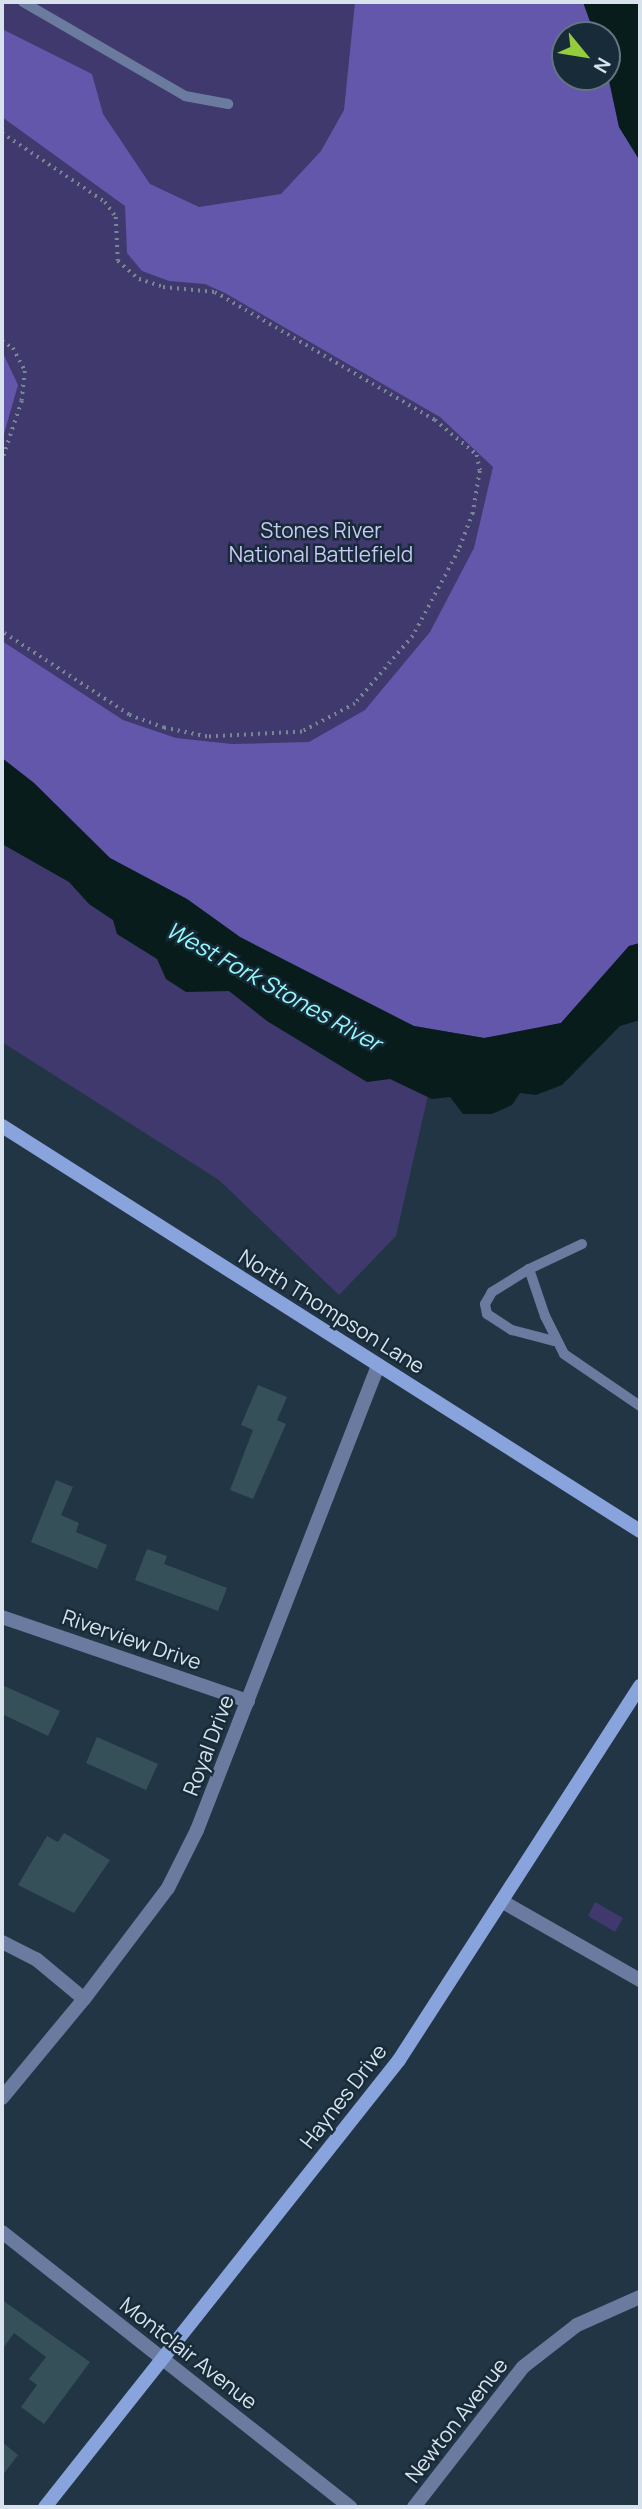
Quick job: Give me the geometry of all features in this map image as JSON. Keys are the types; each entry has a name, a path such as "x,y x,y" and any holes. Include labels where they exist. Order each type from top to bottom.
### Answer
{"street":[{"name":"North Thompson Lane","path":"2,1126 640,1531"},
{"name":"Royal Drive","path":"2,2098 84,1999 168,1888 197,1830 378,1365"},
{"name":"Riverview Drive","path":"2,1617 248,1701"},
{"name":"Haynes Drive","path":"45,2507 399,2060 640,1686"},
{"path":"503,1902 640,1980"},
{"path":"2,1942 36,1959 84,1999"},
{"name":"Montclair Avenue","path":"2,2232 350,2507"},
{"name":"Newton Avenue","path":"414,2507 523,2367 577,2325 640,2297"}],"lane":[{"path":"23,2 185,96 228,104"},
{"path":"554,1341 512,1330 487,1314 485,1304 492,1292 529,1269 582,1244"},
{"path":"529,1269 554,1341 582,1368 640,1406"}],"path":[{"path":"2,133 105,202 116,217 118,261 139,279 163,287 215,292 435,419 477,455 480,471 473,513 459,550 413,636 355,704 302,732 207,737 164,728 129,715 2,632"},
{"path":"2,341 13,348 25,372 19,413 2,461"}],"green space":[{"name":"Stones River National Battlefield","path":"2,2 584,2 573,21 551,21 551,91 617,91 640,149 640,935 439,1047 396,1236 339,1295 219,1180 2,1042"},
{"path":"595,1902 623,1918 615,1932 588,1916"}],"shaded area":[{"path":"355,2 583,2 590,21 551,21 551,91 611,91 619,127 640,161 640,943 629,946 561,1023 518,1033 484,1038 414,1026 361,1002 240,937 187,899 110,858 34,783 2,758 2,641 123,720 176,738 232,744 309,742 365,710 430,632 474,548 493,467 440,417 225,293 205,284 169,281 142,271 127,253 125,206 2,117 2,29 92,74 103,114 150,184 199,207 281,194 321,151 344,110"},
{"path":"2,351 18,385 2,441"}],"water":[{"path":"583,2 640,2 640,161 619,127 611,91 621,91 621,21 590,21"},
{"name":"West Fork Stones River","path":"2,758 34,783 110,858 187,899 240,937 414,1026 484,1038 561,1023 629,946 640,943 640,1020 620,1026 562,1085 536,1095 520,1093 512,1105 492,1114 463,1114 450,1097 432,1099 390,1079 367,1082 267,1021 229,991 186,992 166,979 157,959 117,934 113,920 89,904 69,882 2,844"}],"building":[{"path":"258,1385 287,1397 277,1420 286,1424 253,1499 230,1490 253,1430 241,1425"},
{"path":"56,1480 73,1487 61,1515 79,1523 76,1532 107,1545 97,1569 31,1542"},
{"path":"147,1549 167,1556 164,1564 227,1588 218,1611 135,1580"},
{"path":"2,1685 60,1711 48,1736 2,1714"},
{"path":"97,1737 158,1764 146,1790 86,1763"},
{"path":"64,1833 110,1860 74,1913 18,1885 47,1836 58,1842"},
{"path":"2,2300 90,2362 44,2424 21,2407 37,2385 29,2379 46,2357 14,2333 2,2350"},
{"path":"2,2442 18,2455 2,2476"}]}
